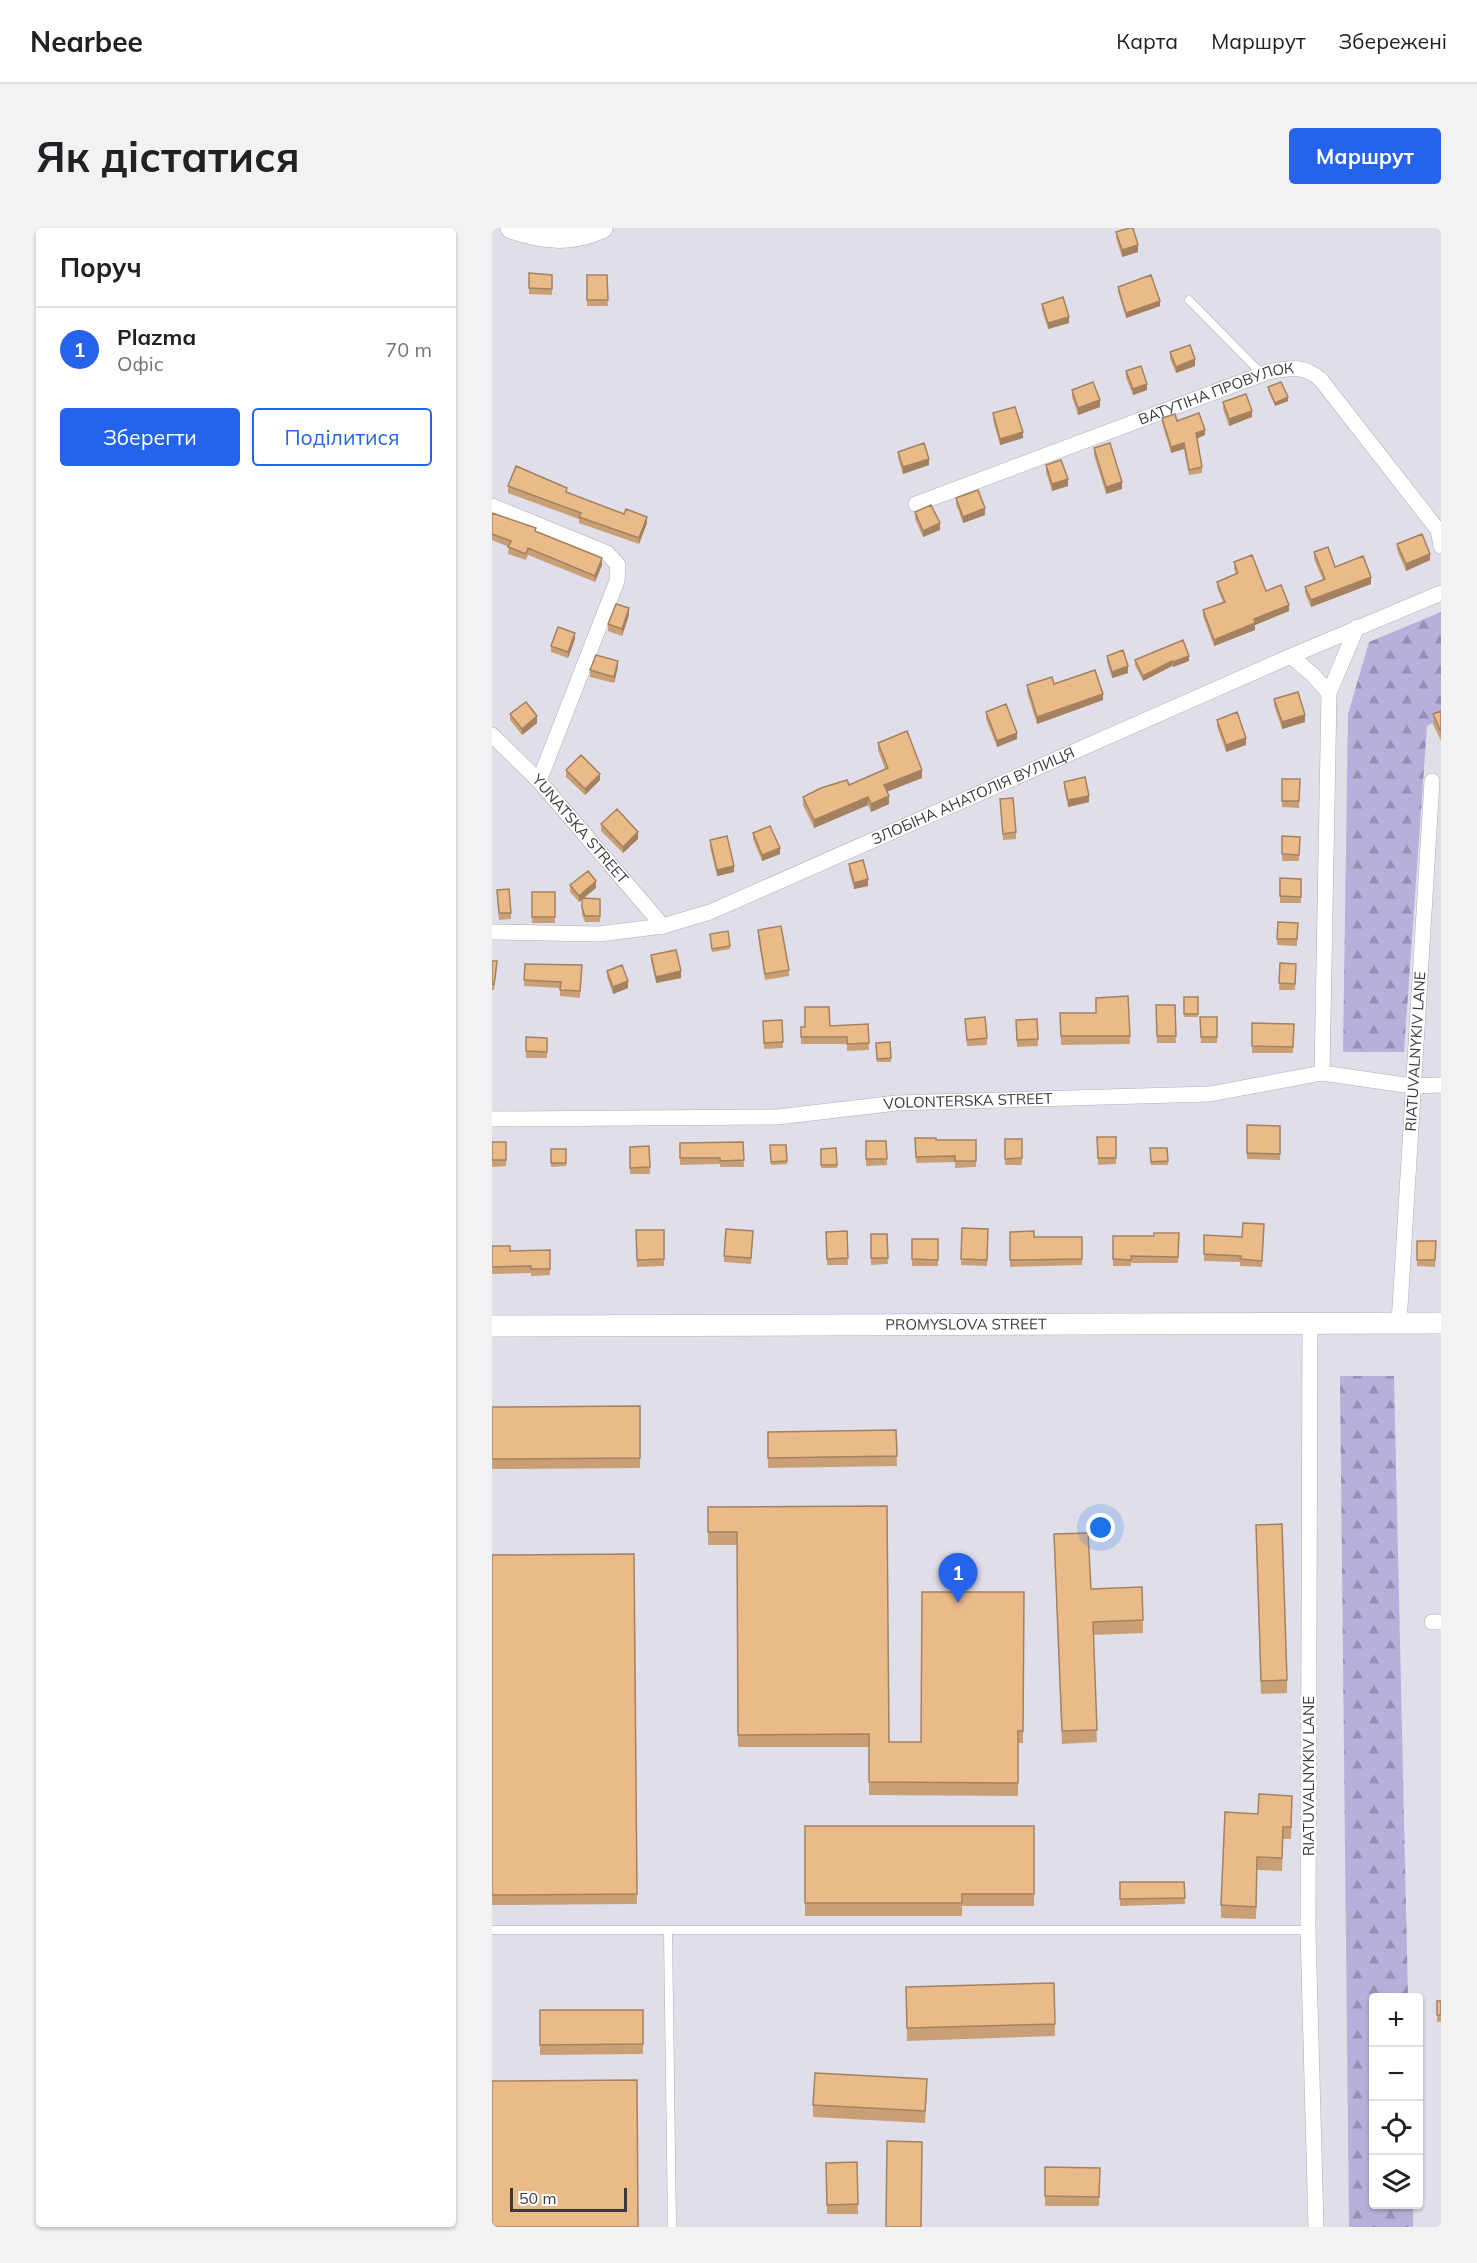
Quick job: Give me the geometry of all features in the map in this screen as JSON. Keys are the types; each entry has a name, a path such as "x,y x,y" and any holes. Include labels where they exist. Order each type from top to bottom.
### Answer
{"street":[{"path":"511,228 548,238 576,238 602,228"},
{"name":"ВАТУТІНА ПРОВУЛОК","path":"916,504 1262,374 1298,367 1312,372 1321,380 1438,530 1441,546"},
{"path":"492,506 607,553 618,566 617,581 539,781"},
{"name":"ЗЛОБІНА АНАТОЛІЯ ВУЛИЦЯ","path":"492,932 599,934 663,926 710,912 1357,627 1441,593"},
{"path":"1322,1073 1329,693 1357,627"},
{"path":"1291,656 1329,693"},
{"name":"YUNATSKA STREET","path":"492,735 539,781 663,926"},
{"name":"RIATUVALNYKIV LANE","path":"1399,1324 1432,781"},
{"name":"VOLONTERSKA STREET","path":"492,1119 777,1117 897,1103 1210,1094 1322,1073 1412,1086 1441,1085"},
{"name":"PROMYSLOVA STREET","path":"492,1326 1441,1323"},
{"name":"RIATUVALNYKIV LANE","path":"1310,1324 1308,1930 1316,2227"}],"lane":[{"path":"1189,300 1262,374"},
{"path":"492,1930 1308,1930"},
{"path":"668,1930 672,2227"}],"green space":[{"path":"1441,612 1441,719 1427,726 1404,1052 1343,1052 1348,714 1369,642"},
{"path":"1340,1376 1394,1376 1408,1993 1369,1993 1369,2209 1413,2209 1413,2227 1349,2227"}],"building":[{"path":"1133,228 1138,245 1122,250 1116,232"},
{"path":"529,273 552,275 552,289 529,288"},
{"path":"587,275 607,275 608,300 587,300"},
{"path":"1151,275 1160,301 1126,313 1118,287"},
{"path":"1063,297 1069,317 1048,323 1042,304"},
{"path":"1190,345 1195,359 1176,367 1170,352"},
{"path":"1141,366 1147,384 1133,389 1126,371"},
{"path":"1093,382 1100,400 1078,408 1072,390"},
{"path":"1281,382 1288,397 1275,403 1268,387"},
{"path":"1246,394 1252,411 1229,419 1223,402"},
{"path":"1015,407 1023,432 1000,439 993,413"},
{"path":"1199,413 1205,430 1196,433 1202,467 1189,470 1184,443 1171,447 1162,418 1175,414 1177,421"},
{"path":"924,443 929,459 903,467 898,452"},
{"path":"1110,443 1122,482 1106,487 1094,448"},
{"path":"1061,460 1068,479 1052,484 1046,465"},
{"path":"516,466 567,488 566,492 624,514 626,509 647,517 639,538 579,517 581,513 508,486"},
{"path":"978,490 985,508 963,517 956,498"},
{"path":"931,505 940,523 923,531 915,512"},
{"path":"492,513 536,528 535,531 602,558 595,576 528,548 526,554 508,547 511,541 492,534"},
{"path":"1422,534 1430,554 1406,564 1397,544"},
{"path":"1328,547 1335,567 1363,556 1371,577 1311,600 1305,587 1325,579 1314,552"},
{"path":"1252,555 1266,591 1281,585 1289,605 1254,619 1255,623 1214,640 1203,610 1225,602 1217,582 1238,573 1234,562"},
{"path":"616,604 629,608 622,629 608,624"},
{"path":"558,627 575,633 568,652 551,646"},
{"path":"1183,640 1189,656 1172,661 1143,676 1135,660"},
{"path":"1123,650 1128,666 1112,672 1107,656"},
{"path":"596,655 618,661 614,677 590,670"},
{"path":"1095,670 1103,694 1037,717 1027,685 1052,677 1054,684"},
{"path":"1298,692 1305,715 1282,722 1274,699"},
{"path":"526,702 537,716 522,729 510,714"},
{"path":"1006,704 1017,733 997,741 986,712"},
{"path":"1441,711 1441,732 1433,714"},
{"path":"1237,712 1246,738 1226,745 1217,720"},
{"path":"907,731 922,770 884,785 889,796 871,804 868,797 814,820 803,797 821,788 847,780 849,785 888,768 878,743"},
{"path":"581,755 600,774 585,789 566,770"},
{"path":"1085,777 1089,796 1068,800 1064,782"},
{"path":"1282,779 1300,779 1299,801 1282,801"},
{"path":"1013,798 1016,832 1003,834 1000,799"},
{"path":"617,809 638,832 623,847 601,824"},
{"path":"770,826 780,848 762,855 753,833"},
{"path":"727,836 734,866 717,870 710,840"},
{"path":"1282,836 1300,837 1299,855 1282,854"},
{"path":"863,860 868,879 854,883 849,864"},
{"path":"588,871 596,881 579,896 570,885"},
{"path":"1280,878 1301,879 1301,897 1280,896"},
{"path":"509,889 511,913 499,913 497,890"},
{"path":"532,892 555,892 555,917 532,917"},
{"path":"582,898 600,899 600,916 585,916"},
{"path":"1278,922 1298,923 1297,939 1277,939"},
{"path":"781,926 789,970 765,974 758,930"},
{"path":"728,931 730,946 712,949 710,934"},
{"path":"676,950 681,971 656,977 651,955"},
{"path":"492,961 497,961 494,984 492,984"},
{"path":"1280,963 1296,964 1295,984 1279,983"},
{"path":"525,964 582,965 580,991 560,990 561,982 524,980"},
{"path":"622,965 628,981 613,987 607,971"},
{"path":"1128,996 1130,1036 1061,1036 1060,1013 1096,1013 1096,998"},
{"path":"1184,997 1198,997 1198,1014 1184,1014"},
{"path":"1156,1005 1175,1005 1176,1036 1157,1036"},
{"path":"805,1007 829,1007 830,1026 868,1024 869,1043 847,1044 847,1037 801,1037 801,1027 805,1027"},
{"path":"985,1017 987,1038 967,1040 965,1019"},
{"path":"1200,1017 1217,1017 1217,1037 1201,1037"},
{"path":"1037,1019 1038,1039 1017,1040 1016,1020"},
{"path":"782,1020 783,1042 764,1043 763,1021"},
{"path":"1252,1023 1294,1024 1293,1047 1252,1046"},
{"path":"526,1037 547,1038 547,1052 526,1051"},
{"path":"890,1042 891,1058 877,1059 876,1043"},
{"path":"1247,1125 1280,1126 1280,1154 1247,1153"},
{"path":"1097,1137 1116,1137 1116,1158 1098,1158"},
{"path":"915,1138 976,1140 976,1161 955,1161 955,1156 916,1157"},
{"path":"1005,1139 1022,1139 1022,1158 1005,1159"},
{"path":"866,1141 886,1141 887,1159 866,1159"},
{"path":"492,1142 506,1142 506,1160 492,1160"},
{"path":"743,1142 744,1160 680,1158 680,1143"},
{"path":"770,1145 786,1145 787,1161 771,1162"},
{"path":"649,1146 650,1167 630,1168 630,1147"},
{"path":"836,1148 837,1165 821,1165 821,1149"},
{"path":"1150,1148 1167,1148 1168,1161 1151,1162"},
{"path":"551,1149 566,1149 566,1163 551,1163"},
{"path":"1243,1223 1264,1224 1262,1261 1240,1259 1241,1256 1204,1254 1204,1235 1242,1237"},
{"path":"962,1228 988,1229 987,1260 961,1259"},
{"path":"726,1229 753,1231 751,1258 724,1256"},
{"path":"636,1230 664,1230 664,1259 637,1260"},
{"path":"847,1231 848,1258 827,1259 826,1232"},
{"path":"1034,1231 1034,1237 1082,1237 1082,1259 1010,1260 1010,1232"},
{"path":"1154,1233 1179,1233 1178,1257 1131,1256 1131,1260 1113,1259 1113,1236 1154,1236"},
{"path":"871,1234 887,1234 888,1258 871,1258"},
{"path":"912,1239 938,1239 938,1260 912,1259"},
{"path":"1417,1241 1436,1241 1435,1260 1417,1260"},
{"path":"492,1246 510,1246 510,1251 550,1250 550,1269 531,1269 531,1266 492,1267"},
{"path":"640,1406 640,1458 492,1459 492,1407"},
{"path":"896,1430 897,1456 768,1458 768,1432"},
{"path":"887,1506 889,1742 921,1742 922,1592 1024,1592 1023,1731 1018,1731 1018,1783 869,1782 869,1734 738,1735 737,1532 708,1532 708,1507"},
{"path":"1282,1524 1287,1680 1261,1681 1256,1525"},
{"path":"1088,1533 1091,1589 1142,1587 1143,1620 1093,1622 1097,1730 1062,1731 1054,1534"},
{"path":"634,1554 637,1894 492,1895 492,1555"},
{"path":"1259,1794 1292,1796 1291,1827 1283,1827 1282,1858 1257,1857 1256,1907 1221,1905 1225,1812 1258,1814"},
{"path":"805,1826 1034,1826 1034,1894 962,1894 962,1903 805,1903"},
{"path":"1120,1882 1184,1882 1185,1898 1120,1899"},
{"path":"1054,1983 1055,2024 907,2028 906,1987"},
{"path":"1437,2001 1441,2001 1441,2015 1437,2015"},
{"path":"540,2010 643,2010 643,2044 540,2045"},
{"path":"815,2073 927,2079 925,2111 813,2105"},
{"path":"637,2080 638,2227 492,2227 492,2081"},
{"path":"887,2141 922,2142 921,2227 886,2227"},
{"path":"857,2162 858,2204 827,2205 826,2163"},
{"path":"1045,2167 1100,2168 1099,2197 1045,2196"}],"place":[{"name":"Plazma","path":"958,1603"}]}
